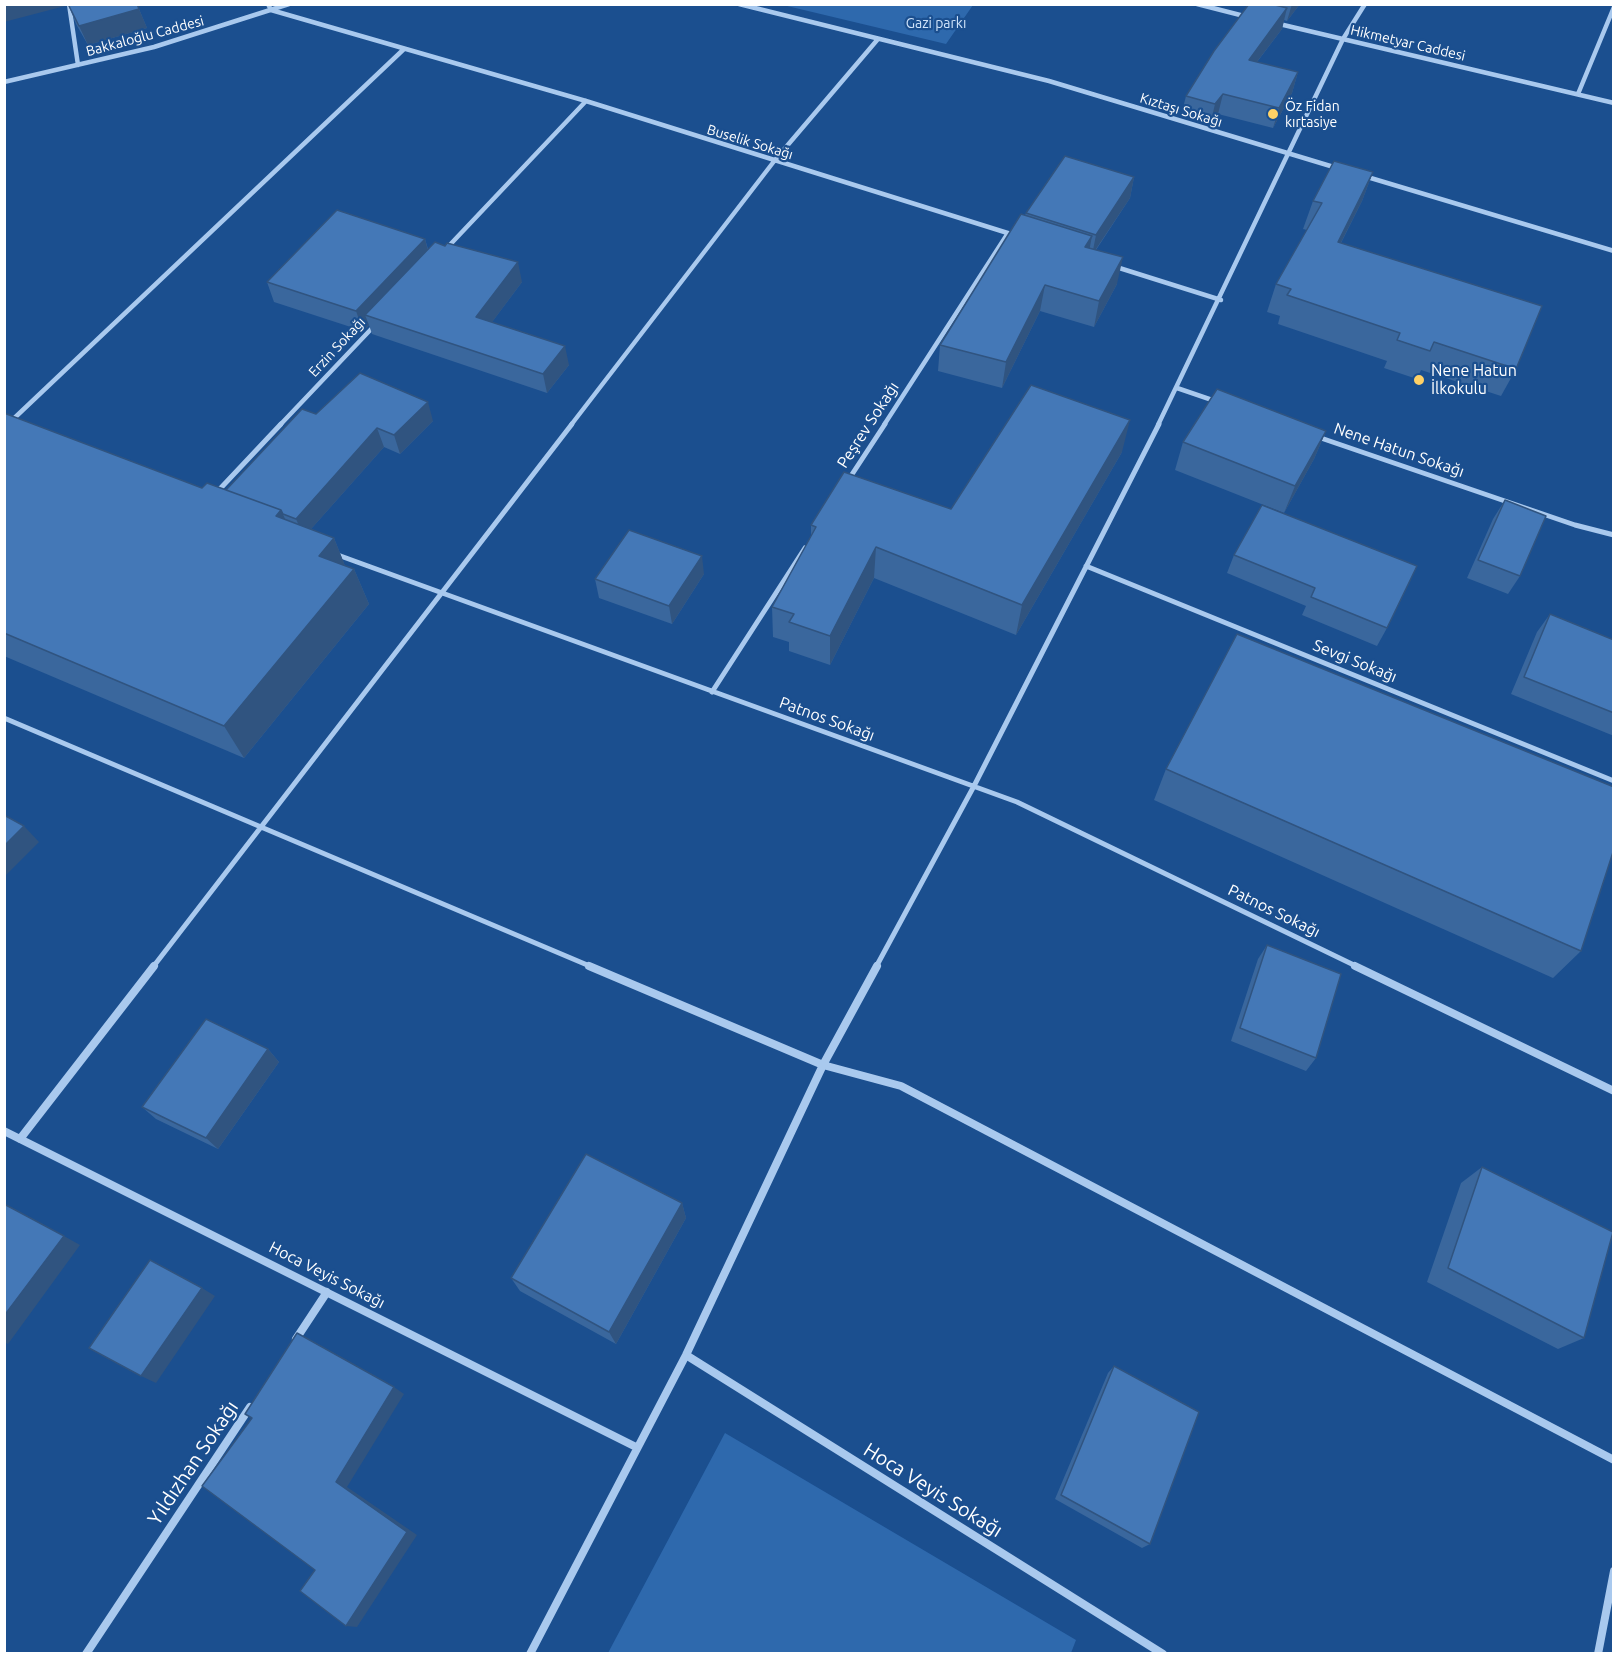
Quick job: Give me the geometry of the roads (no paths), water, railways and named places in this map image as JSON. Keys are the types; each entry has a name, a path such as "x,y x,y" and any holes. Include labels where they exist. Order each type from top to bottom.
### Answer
{"street":[{"path":"69,4 78,64"},
{"path":"268,4 271,10"},
{"name":"Bakkaloğlu Caddesi","path":"4,82 154,47 289,4"},
{"name":"Kıztaşı Sokağı","path":"739,4 1049,81 1344,170"},
{"path":"1197,4 1253,18"},
{"path":"530,1653 686,1355 823,1065 974,786 1177,388 1291,154 1343,39 1365,4"},
{"path":"1578,94 1614,7"},
{"name":"Buselik Sokağı","path":"271,10 586,101 1019,237"},
{"name":"Hikmetyar Caddesi","path":"1264,21 1614,103"},
{"path":"20,1138 775,160 879,39"},
{"path":"4,428 404,49"},
{"path":"440,256 586,101"},
{"path":"1355,174 1614,251"},
{"name":"Peşrev Sokağı","path":"841,492 1008,233"},
{"path":"1109,265 1221,300"},
{"name":"Erzin Sokağı","path":"213,497 383,316"},
{"path":"1177,388 1221,404"},
{"name":"Nene Hatun Sokağı","path":"1310,434 1575,525 1614,535"},
{"path":"712,692 809,542"},
{"name":"Patnos Sokağı","path":"323,549 1017,802 1614,1091"},
{"name":"Sevgi Sokağı","path":"1086,566 1614,781"},
{"path":"4,718 823,1065 901,1086 1614,1460"},
{"name":"Hoca Veyis Sokağı","path":"4,1131 636,1447"},
{"path":"288,1350 327,1292"},
{"name":"Hoca Veyis Sokağı","path":"686,1355 1163,1653"},
{"name":"Yıldızhan Sokağı","path":"86,1653 255,1399"},
{"path":"1598,1653 1614,1571"}],"place":[{"name":"Öz Fidan kırtasiye","path":"1273,114"},
{"name":"Nene Hatun İlkokulu","path":"1419,380"}],"park label":[{"name":"Gazi parkı","path":"936,23"}]}
